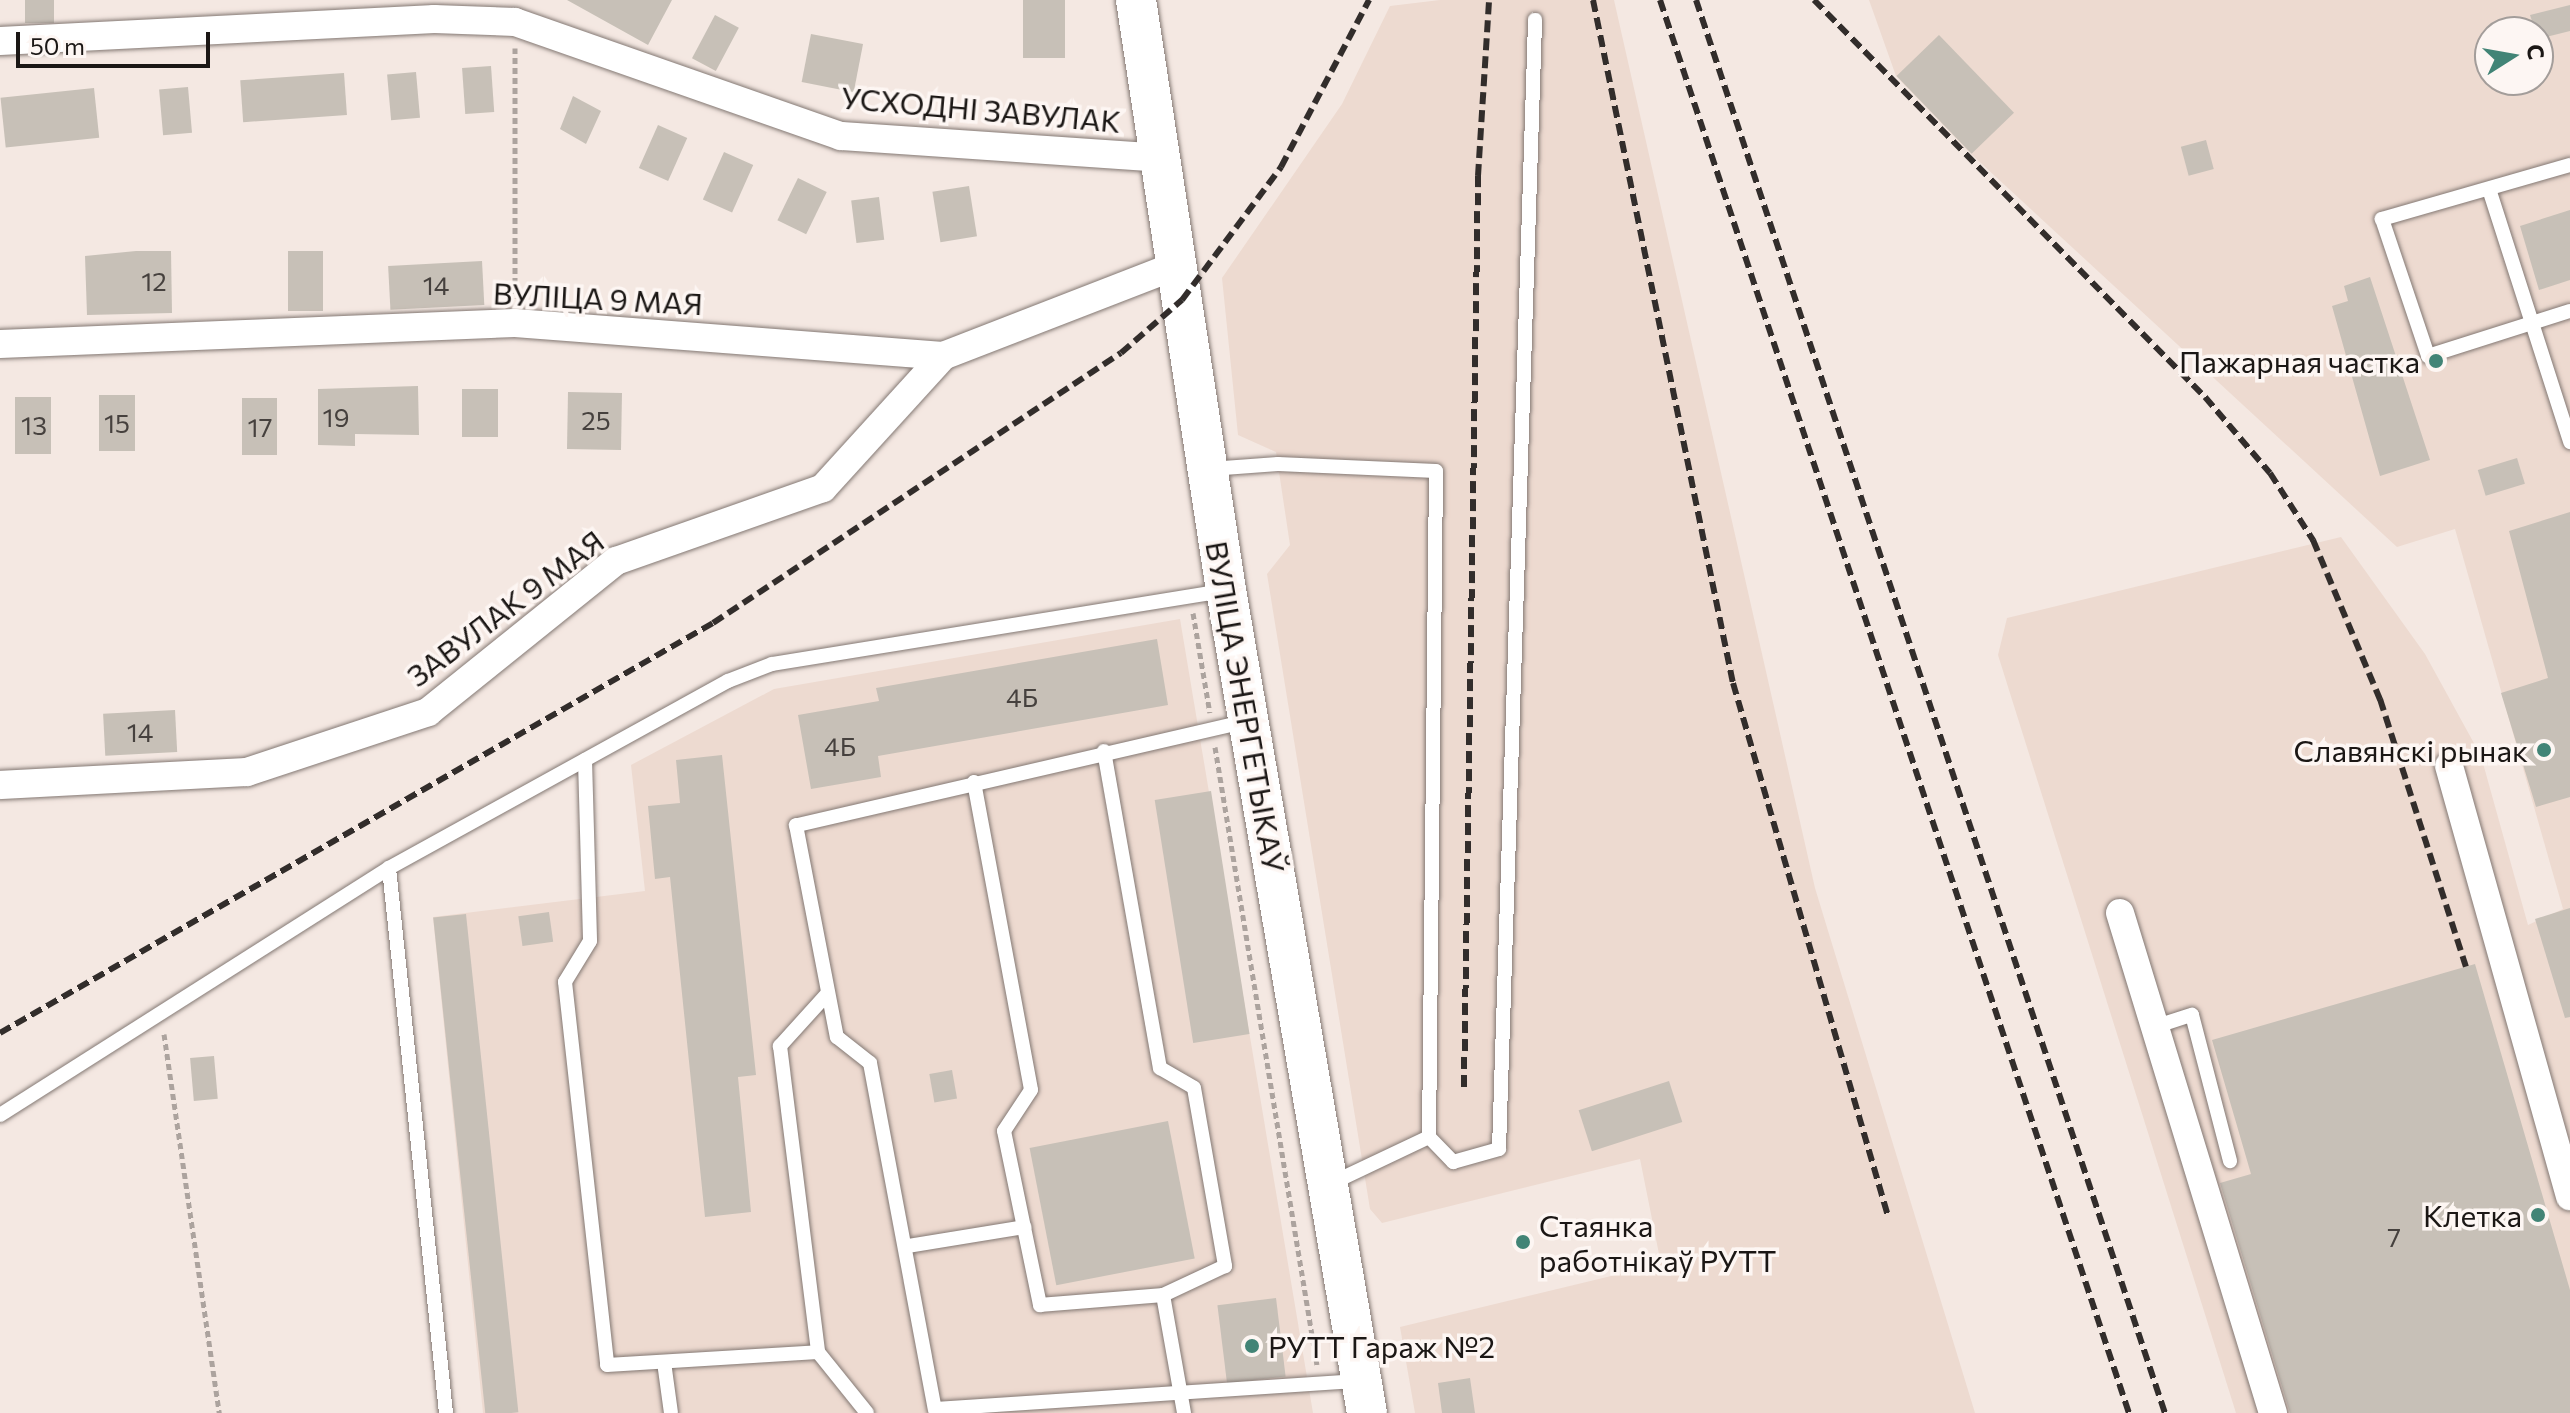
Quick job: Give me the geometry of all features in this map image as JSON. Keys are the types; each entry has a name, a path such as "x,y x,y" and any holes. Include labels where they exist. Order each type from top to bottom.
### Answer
{"main road":[{"name":"ВУЛІЦА ЭНЕРГЕТЫКАЎ","path":"1136,0 1206,469 1208,595 1230,724 1327,1186 1364,1397"}],"street":[{"name":"УСХОДНІ ЗАВУЛАК","path":"0,41 434,19 515,22 841,136 1160,158"},
{"name":"ВУЛІЦА 9 МАЯ","path":"0,344 515,323 943,356 1175,266"},
{"name":"ЗАВУЛАК 9 МАЯ","path":"0,785 247,772 428,712 616,561 823,488 943,356"},
{"path":"2449,766 2570,1196"},
{"path":"2120,913 2273,1413"}],"lane":[{"path":"1206,469 1278,464 1436,471 1429,1137 1453,1162 1499,1149 1535,20"},
{"path":"2570,165 2382,219 2428,356 2570,311"},
{"path":"2489,189 2570,442"},
{"path":"0,1115 389,868 585,760 772,664 1208,595"},
{"path":"1230,724 796,825 828,993 837,1037 870,1063 908,1246 931,1412 1320,1384 1364,1397"},
{"path":"974,782 1031,1090 1004,1131 1040,1305 1163,1295 1225,1266 1194,1088 1160,1068 1104,751"},
{"path":"585,760 590,941 565,982 607,1365 818,1352"},
{"path":"389,868 446,1413"},
{"path":"828,993 780,1046 818,1352 867,1413"},
{"path":"2154,1027 2192,1015 2230,1161"},
{"path":"1327,1186 1429,1137"},
{"path":"908,1246 1024,1227"},
{"path":"1163,1295 1184,1413"},
{"path":"664,1362 671,1413"}],"path":[{"path":"515,22 515,323"},
{"path":"1208,595 1230,724 1320,1384"},
{"path":"161,1012 219,1413"}],"shaded area":[{"path":"1440,0 1614,0 1815,888 1975,1413 1415,1413 1400,1327 1661,1264 1640,1159 1382,1223 1370,1209 1267,574 1290,545 1276,452 1238,435 1222,278 1342,104 1390,6"},
{"path":"1869,0 2570,0 2570,1413 2236,1413 1998,655 2007,618 2341,537 2425,654 2481,756 2528,925 2563,909 2455,529 2397,547 1971,154 1896,76"},
{"path":"1180,619 1313,1413 483,1413 433,917 645,891 631,765 774,689"}],"building":[{"path":"25,0 54,0 54,23 25,23"},
{"path":"567,0 672,0 648,45"},
{"path":"1023,0 1065,0 1065,58 1023,58"},
{"path":"2570,5 2570,31 2554,35 2554,16 2530,15"},
{"path":"715,15 739,28 716,71 692,58"},
{"path":"811,34 863,44 854,92 802,82"},
{"path":"1939,35 2014,113 1972,154 1897,76"},
{"path":"491,66 494,112 465,114 462,68"},
{"path":"416,72 420,118 391,120 387,75"},
{"path":"344,73 347,115 243,122 240,80"},
{"path":"188,87 192,133 163,135 159,90"},
{"path":"94,88 99,138 6,148 1,98"},
{"path":"573,96 601,111 586,144 560,129"},
{"path":"658,125 687,138 668,181 639,168"},
{"path":"2206,140 2214,169 2189,176 2181,147"},
{"path":"724,152 753,165 732,213 703,200"},
{"path":"798,178 827,192 806,234 777,220"},
{"path":"969,186 977,236 940,242 932,192"},
{"path":"879,197 884,240 856,243 851,200"},
{"path":"2570,210 2570,280 2539,290 2520,226"},
{"path":"171,251 172,313 87,315 85,256"},
{"path":"288,251 323,251 323,311 288,311"},
{"path":"482,261 484,305 390,310 388,266"},
{"path":"2370,277 2430,460 2380,476 2332,306 2348,301 2344,286"},
{"path":"418,386 419,435 355,434 355,446 318,445 318,389"},
{"path":"462,389 498,389 498,437 462,437"},
{"path":"568,392 622,393 621,450 567,449"},
{"path":"99,395 135,395 135,451 99,451"},
{"path":"15,397 51,397 51,454 15,454"},
{"path":"242,398 277,398 277,455 242,455"},
{"path":"2517,458 2525,484 2486,496 2478,470"},
{"path":"2570,512 2570,797 2536,807 2501,693 2548,678 2509,531"},
{"path":"1157,639 1168,705 878,756 881,777 811,789 798,715 879,701 876,688"},
{"path":"175,710 177,752 105,756 103,714"},
{"path":"722,755 756,1075 738,1077 751,1212 705,1217 670,877 655,879 648,806 680,803 676,760"},
{"path":"1211,791 1249,1034 1193,1043 1155,800"},
{"path":"2570,908 2570,1017 2565,1018 2535,919"},
{"path":"549,912 553,942 522,946 518,916"},
{"path":"466,914 518,1412 485,1413 433,917"},
{"path":"2475,964 2570,1290 2570,1413 2290,1413 2220,1183 2251,1174 2212,1040"},
{"path":"214,1056 218,1099 194,1101 190,1058"},
{"path":"952,1070 957,1099 934,1103 929,1074"},
{"path":"1669,1081 1682,1122 1592,1151 1579,1110"},
{"path":"1168,1121 1195,1258 1056,1285 1030,1148"},
{"name":"РУТТ Гараж №2","path":"1276,1298 1286,1376 1227,1384 1217,1305"},
{"path":"1470,1378 1475,1413 1442,1413 1438,1383"}],"railway":[{"path":"0,1033 713,623 1121,353 1182,300 1281,167 1369,0"},
{"path":"1464,1087 1478,176 1489,0"},
{"path":"1593,0 1733,683 1888,1216"},
{"path":"1660,0 2129,1413"},
{"path":"1696,0 2165,1413"},
{"path":"1814,0 2205,397 2270,473 2313,540 2380,699 2466,967"}],"place":[{"name":"Пажарная частка","path":"2436,361"},
{"name":"Славянскі рынак","path":"2544,750"},
{"name":"Клетка","path":"2538,1215"},
{"name":"Стаянка работнікаў РУТТ","path":"1523,1242"},
{"name":"РУТТ Гараж №2","path":"1252,1346"}]}
